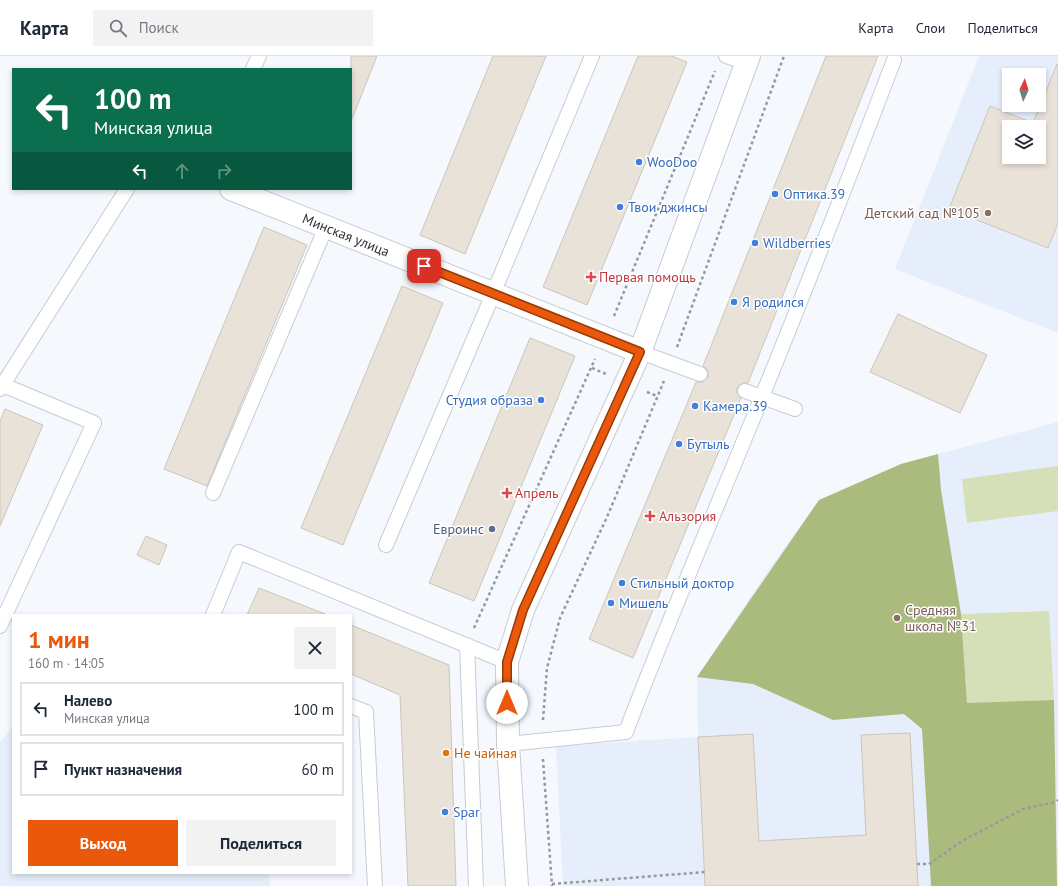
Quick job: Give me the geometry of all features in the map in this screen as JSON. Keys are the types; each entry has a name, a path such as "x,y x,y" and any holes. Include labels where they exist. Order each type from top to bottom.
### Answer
{"main road":[{"path":"517,886 508,744 507,662 523,610 640,352 740,58"},
{"name":"Минская улица","path":"234,190 640,352"}],"lane":[{"path":"253,68 259,56"},
{"path":"386,545 592,56"},
{"path":"508,744 626,732 650,667 762,397 860,149 891,57"},
{"path":"0,626 94,423 1,387 126,190"},
{"path":"213,493 326,227"},
{"path":"640,352 700,374"},
{"path":"744,390 795,409"},
{"path":"213,614 239,552 507,662"},
{"path":"467,645 476,886"},
{"path":"352,706 366,712 375,886"}],"path":[{"path":"704,872 552,885 541,740 547,668 560,618 607,517 671,364 784,56"},
{"path":"467,645 605,338 715,70"},
{"path":"916,864 929,864 962,841 1023,809 1056,802 1058,800"}],"shaded area":[{"name":"Детский сад №105","path":"979,56 1058,56 1058,333 895,269"},
{"name":"Средняя школа №31","path":"1058,422 1058,886 563,886 556,746 698,737 697,677 767,572 819,500 901,464"},
{"path":"12,725 12,874 269,874 270,886 0,886 0,743"}],"green space":[{"path":"938,454 941,490 961,614 967,703 1054,700 1057,886 931,886 922,729 904,714 833,720 753,684 697,677 819,500 901,464"},
{"path":"1058,466 1058,511 967,523 962,479"},
{"path":"1049,611 1054,700 967,704 961,614"}],"building":[{"path":"351,56 377,56 352,119 352,68"},
{"path":"493,56 546,56 465,254 420,235"},
{"path":"638,56 672,56 687,62 587,305 543,287"},
{"path":"826,56 878,56 748,383 743,383 737,388 737,393 741,398 633,658 589,639 696,382 702,382 708,377 708,372 703,366"},
{"path":"1058,64 1058,223 1048,248 949,209 990,106 1025,120 1002,120 1002,164 1046,164 1046,120 1034,120 1037,112 1046,112 1046,91"},
{"path":"264,227 307,245 207,486 164,469"},
{"path":"402,286 443,303 343,545 301,528"},
{"path":"898,314 987,355 960,413 870,372"},
{"path":"530,338 575,356 474,601 429,583"},
{"path":"5,409 43,425 0,526 0,421"},
{"path":"146,536 167,545 159,565 137,555"},
{"path":"259,588 325,614 247,614"},
{"path":"352,625 449,665 456,886 408,886 400,695 352,674"},
{"path":"910,733 918,886 705,886 698,737 753,734 759,841 866,835 861,735"}],"place":[{"name":"WooDoo","path":"639,162"},
{"name":"Оптика.39","path":"775,194"},
{"name":"Твои джинсы","path":"620,207"},
{"name":"Детский сад №105","path":"988,213"},
{"name":"Wildberries","path":"755,243"},
{"name":"Первая помощь","path":"591,277"},
{"name":"Я родился","path":"734,302"},
{"name":"Студия образа","path":"541,400"},
{"name":"Камера.39","path":"695,406"},
{"name":"Бутыль","path":"679,444"},
{"name":"Апрель","path":"507,493"},
{"name":"Альзория","path":"650,516"},
{"name":"Евроинс","path":"492,529"},
{"name":"Стильный доктор","path":"622,583"},
{"name":"Мишель","path":"611,603"},
{"name":"Средняя школа №31","path":"897,618"},
{"name":"Не чайная","path":"446,753"},
{"name":"Spar","path":"445,812"}],"route":[{"path":"424,266 640,352 523,610 507,662 507,703"}]}
